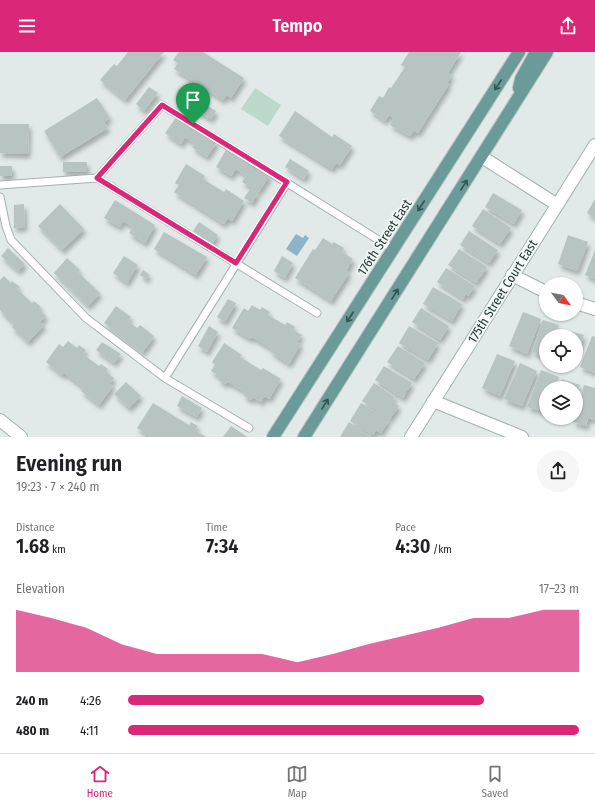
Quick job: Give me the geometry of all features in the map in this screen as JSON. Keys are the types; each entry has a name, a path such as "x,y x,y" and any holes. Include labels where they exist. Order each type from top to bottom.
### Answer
{"main road":[{"name":"176th Street East","path":"273,437 519,52"},
{"path":"515,104 521,79 536,52"},
{"path":"304,437 547,52"}],"street":[{"name":"175th Street Court East","path":"411,437 556,204 595,145"},
{"path":"482,156 556,204"},
{"path":"512,275 539,288"},
{"path":"583,305 595,309"},
{"path":"433,401 522,437"},
{"path":"0,420 21,437"}],"lane":[{"path":"97,178 162,105 393,249"},
{"path":"0,185 97,178 317,313"},
{"path":"165,378 287,182"},
{"path":"0,197 6,226 11,240 86,318 165,378 249,428"}],"green space":[{"path":"255,88 281,105 268,126 241,109"}],"water":[{"path":"296,234 303,238 305,235 309,238 297,256 286,249"}],"building":[{"path":"128,52 164,52 125,100 100,80 114,64 117,66"},
{"path":"179,52 203,52 244,78 231,98 227,95 223,100 174,69 178,63 173,60"},
{"path":"409,52 461,52 448,73 452,75 447,83 449,84 418,133 414,131 410,136 390,125 394,118 389,115 385,121 370,111 379,96 383,98 389,87 391,88 405,67 401,65"},
{"path":"149,87 158,93 144,111 136,104"},
{"path":"97,98 110,118 104,122 108,128 60,157 44,131"},
{"path":"196,99 216,111 211,119 191,108"},
{"path":"295,111 332,137 334,134 352,146 340,165 336,163 332,169 279,136"},
{"path":"177,116 217,142 207,157 192,147 195,144 185,137 181,144 165,133"},
{"path":"0,124 29,124 28,154 0,153"},
{"path":"227,148 270,175 259,192 242,182 246,176 236,169 231,176 216,167"},
{"path":"290,159 309,171 304,179 285,167"},
{"path":"63,162 87,162 87,171 63,172"},
{"path":"186,164 205,176 203,179 224,192 226,189 244,201 232,221 228,218 224,224 174,192 179,185 175,183"},
{"path":"0,166 12,166 12,176 0,176"},
{"path":"250,189 258,193 252,203 244,198"},
{"path":"493,193 522,210 514,224 485,207"},
{"path":"595,199 595,218 587,213"},
{"path":"115,200 155,225 145,243 129,233 133,227 123,221 120,227 104,218"},
{"path":"24,204 25,227 14,228 14,205"},
{"path":"60,204 84,229 62,250 38,226"},
{"path":"483,209 511,228 500,244 472,226"},
{"path":"199,222 218,235 212,244 193,231"},
{"path":"469,231 498,250 489,263 460,245"},
{"path":"164,232 207,257 196,275 154,249"},
{"path":"568,235 588,242 577,271 558,264"},
{"path":"323,238 332,244 334,242 344,248 342,252 353,259 346,271 349,273 331,301 295,278 313,249 315,250"},
{"path":"8,248 25,264 18,271 1,256"},
{"path":"459,249 487,267 476,283 448,265"},
{"path":"595,250 595,279 585,275"},
{"path":"124,256 138,265 127,283 113,273"},
{"path":"282,256 293,263 285,278 274,271"},
{"path":"67,258 80,270 78,272 100,293 88,306 54,273"},
{"path":"446,268 475,286 468,296 466,294 463,299 437,282"},
{"path":"143,270 150,275 146,279 140,275"},
{"path":"4,276 11,283 12,281 20,287 17,289 32,303 34,301 41,307 39,309 46,316 40,322 44,325 28,342 12,327 14,324 0,310 0,280"},
{"path":"433,287 462,304 452,321 423,304"},
{"path":"228,299 236,303 225,322 217,317"},
{"path":"252,305 260,310 262,307 270,312 268,315 285,325 287,322 295,327 293,330 302,335 297,342 301,344 289,364 271,352 272,349 252,337 250,339 232,328 244,308 248,311"},
{"path":"116,306 131,317 128,321 137,328 140,325 154,336 143,352 104,323"},
{"path":"421,308 449,326 440,340 412,322"},
{"path":"523,312 539,318 540,321 527,354 509,346"},
{"path":"543,321 559,325 558,329 540,329"},
{"path":"209,326 218,332 207,352 198,346"},
{"path":"409,326 438,343 428,360 399,343"},
{"path":"539,332 539,354 532,352"},
{"path":"592,336 595,337 595,373 583,368 583,359"},
{"path":"68,341 77,348 79,345 86,350 83,354 99,366 101,364 108,369 106,372 114,378 110,384 113,386 99,405 81,391 84,388 64,373 62,375 46,362 59,344 63,347"},
{"path":"102,342 121,354 114,363 96,350"},
{"path":"224,343 242,355 240,357 261,370 263,368 281,379 269,399 265,396 261,402 253,397 251,400 243,395 245,392 228,382 226,384 218,380 220,377 211,371 215,365 212,362"},
{"path":"398,346 425,363 414,379 387,362"},
{"path":"497,354 515,361 500,396 482,388"},
{"path":"520,363 537,371 522,406 504,399"},
{"path":"384,366 412,383 403,398 375,380"},
{"path":"540,373 549,373 559,377 558,381 539,381 539,410 527,407"},
{"path":"126,382 141,396 129,408 114,394"},
{"path":"374,383 395,397 392,401 399,406 390,419 362,401"},
{"path":"584,385 595,388 595,416 594,420 588,418 586,426 583,425"},
{"path":"182,396 202,408 197,417 177,406"},
{"path":"153,403 189,425 191,422 198,426 195,430 206,437 151,437 137,428"},
{"path":"361,403 389,420 381,433 376,430 373,435 350,421"},
{"path":"349,422 371,436 340,437"},
{"path":"231,426 247,437 223,437"}],"route":[{"path":"162,105 193,124 287,182 236,263 97,178 162,105"}]}
